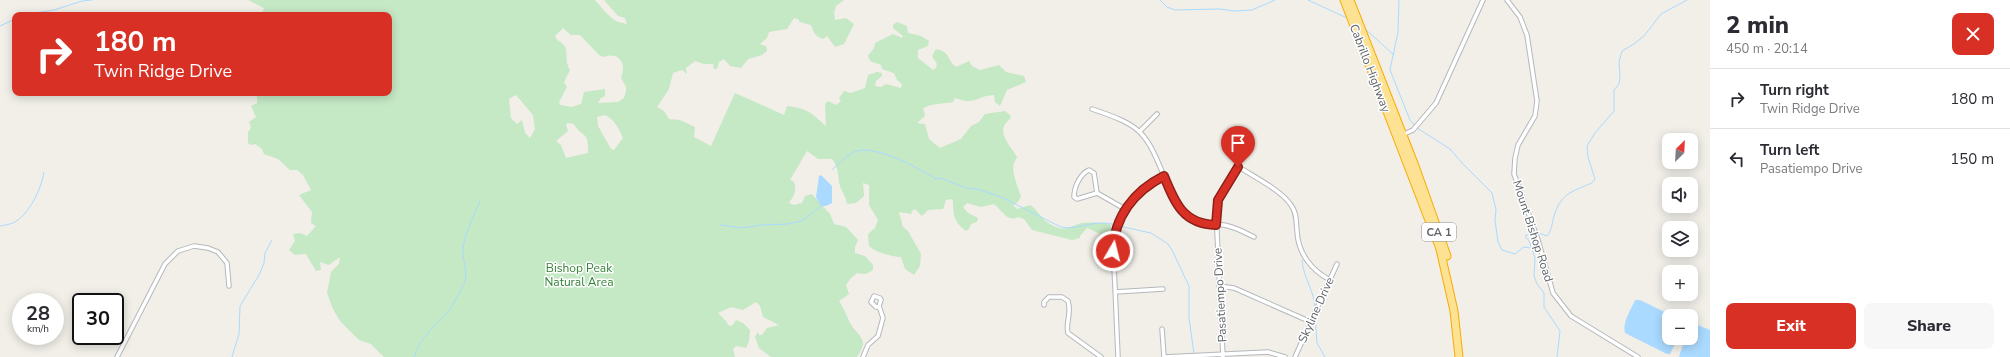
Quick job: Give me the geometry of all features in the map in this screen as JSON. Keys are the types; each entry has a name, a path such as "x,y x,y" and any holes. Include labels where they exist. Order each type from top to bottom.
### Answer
{"highway":[{"name":"Cabrillo Highway","path":"1344,0 1399,136"},
{"name":"Cabrillo Highway","path":"1350,0 1399,136"},
{"name":"CA 1","path":"1399,136 1445,265 1454,311 1459,357"},
{"name":"CA 1","path":"1399,136 1439,232 1450,264 1459,312 1464,357"}],"street":[{"path":"1399,136 1413,130 1436,103 1483,0"},
{"name":"Mount Bishop Road","path":"1507,0 1520,17 1527,35 1537,101 1535,116 1518,146 1515,158 1514,174 1538,240 1553,293 1571,316 1638,357"},
{"path":"1092,109 1124,120 1140,131 1150,144 1173,199 1183,213 1197,222 1231,227 1254,237"},
{"path":"1140,131 1157,114"},
{"name":"Pasatiempo Drive","path":"1223,356 1216,225 1218,200 1238,167 1290,203 1296,215 1298,239 1302,252 1313,268 1330,280"},
{"path":"1098,193 1094,173 1092,171 1085,172 1078,182 1074,197 1077,199 1098,193 1125,209"},
{"path":"1118,357 1113,246 1118,226 1125,209 1142,190 1164,176"},
{"path":"117,357 165,264 178,251 194,246 208,248 218,252 227,264 229,286"},
{"name":"Skyline Drive","path":"1296,357 1337,264"},
{"path":"1219,286 1234,288 1311,322"},
{"path":"1115,292 1163,289"},
{"path":"1044,305 1044,302 1049,297 1062,297 1068,301 1071,310 1068,333 1101,357"},
{"path":"863,357 868,344 878,336 882,318 880,306"},
{"path":"1162,329 1164,357 1223,356 1268,352 1285,357"}],"green space":[{"name":"Bishop Peak Natural Area","path":"248,0 595,0 612,18 627,25 625,18 618,16 604,0 844,0 836,6 834,13 835,20 846,18 854,24 844,44 835,47 827,36 823,39 818,37 811,25 800,22 798,19 794,18 787,29 769,32 767,38 760,44 766,46 767,51 762,55 748,59 741,68 730,66 724,59 719,62 717,69 714,69 713,64 704,64 695,61 686,68 687,74 682,70 673,73 669,89 657,107 664,111 669,119 680,120 695,127 694,137 711,146 735,93 784,115 787,106 800,108 812,114 826,126 825,104 828,101 836,105 841,101 839,98 844,91 851,93 865,88 868,75 877,72 882,73 882,76 876,81 875,86 881,87 886,84 901,88 902,84 897,80 894,73 882,69 881,65 870,61 868,56 874,48 875,43 893,34 902,38 903,36 893,28 893,25 897,22 907,26 908,33 921,36 929,41 928,46 918,50 918,58 933,70 936,68 937,64 932,56 936,49 944,52 956,67 969,61 972,66 980,70 999,65 1006,72 1024,76 1026,82 1007,90 1000,106 995,102 994,95 972,101 955,98 953,102 934,104 923,108 925,116 917,123 925,124 929,139 940,148 961,139 971,126 979,122 985,114 1005,111 1011,116 1003,130 1007,142 1017,157 1013,170 1021,197 1017,203 1013,205 1017,209 1030,205 1047,222 1062,229 1082,223 1094,222 1110,224 1112,233 1110,238 1087,228 1080,238 1072,240 1032,230 1024,219 1018,217 1008,217 994,204 981,207 967,203 963,207 968,213 978,218 977,222 971,224 969,229 966,231 955,218 953,201 951,199 946,200 943,209 928,210 922,216 915,209 911,214 899,212 903,227 908,231 921,254 920,266 914,275 905,269 901,257 884,254 869,246 868,234 875,228 878,220 869,205 869,185 863,183 864,196 856,203 847,204 840,186 836,166 832,159 818,159 807,151 790,180 794,182 795,190 789,203 794,205 802,203 805,196 812,194 830,214 834,224 846,227 858,240 855,247 855,253 865,256 873,265 873,270 866,274 857,273 851,278 846,285 849,294 839,301 852,326 863,341 863,346 857,357 771,357 759,348 755,337 758,332 759,335 762,335 767,328 779,325 763,317 760,306 756,302 743,310 731,307 718,313 728,325 732,326 736,320 743,323 750,330 749,341 746,348 736,346 733,349 735,357 384,357 371,344 359,340 340,321 333,309 327,293 331,272 339,264 340,257 329,265 320,262 321,270 316,271 306,254 295,255 289,250 295,241 293,234 300,233 307,236 316,226 311,223 312,212 299,195 311,190 303,175 297,170 290,170 278,159 264,154 262,149 255,144 251,145 248,143 248,132 251,128 249,122 256,117 251,106 257,103 257,96 392,96 392,12 261,12 264,8","holes":["563,28 571,35 580,35 599,55 603,57 613,56 620,60 623,68 621,78 626,89 624,98 618,102 598,103 601,98 605,96 605,89 584,92 581,104 572,107 560,105 559,102 567,87 564,82 570,70 565,46 557,40 555,36","516,95 533,115 535,129 530,138 525,133 522,120 517,124 511,118 509,99","605,115 614,122 623,138 614,150 611,149 598,126 597,117","566,124 574,124 586,137 588,153 566,158 561,145 556,141 568,131"]}],"water":[{"path":"821,175 832,186 832,203 826,206 821,206 816,197 819,176"},
{"path":"1635,300 1640,300 1662,311 1662,345 1674,345 1670,354 1667,354 1625,333 1624,329 1627,316"},
{"path":"1698,325 1710,330 1710,357 1679,357 1683,345 1698,345"}],"waterway":[{"path":"41,12 54,10 82,1 92,0"},
{"path":"1160,0 1167,7 1175,10 1220,9 1234,11 1252,10 1275,0"},
{"path":"1308,0 1347,18"},
{"path":"1399,0 1398,32 1390,70 1410,120 1415,126"},
{"path":"1539,233 1547,236 1549,234 1557,208 1560,202 1568,194 1592,183 1595,179 1588,157 1587,146 1595,133 1614,111 1614,90 1619,84 1619,62 1622,51 1644,36 1661,14 1687,0"},
{"path":"0,26 12,20"},
{"path":"1364,28 1394,55"},
{"path":"1417,128 1450,149 1492,193 1496,210 1495,220 1498,242 1502,250 1515,254 1524,247 1531,248"},
{"path":"832,170 854,152 862,150 872,151 908,163 936,179 941,178 966,188 977,189 1001,197 1061,227 1068,228 1101,223 1116,225"},
{"path":"0,226 16,221 23,216 38,191 44,172"},
{"path":"414,357 420,343 428,332 449,311 464,284 466,275 463,252 464,242 480,201"},
{"path":"721,225 742,228 761,225 788,224 802,221 821,206"},
{"path":"1119,226 1151,233 1168,244 1172,250 1189,286 1189,318 1194,354"},
{"path":"1532,233 1525,236 1529,241 1535,258 1534,276 1537,284 1544,293 1544,307 1560,331 1557,357"},
{"path":"232,357 239,334 240,306 259,275 264,263 265,253 272,240"},
{"path":"1302,260 1304,273 1313,296 1315,309"},
{"path":"1315,316 1317,343 1325,357"}],"route":[{"path":"1113,251 1120,218 1128,205 1146,186 1164,176 1173,199 1183,213 1197,222 1216,225 1216,206 1218,200 1222,191 1238,167"}]}
